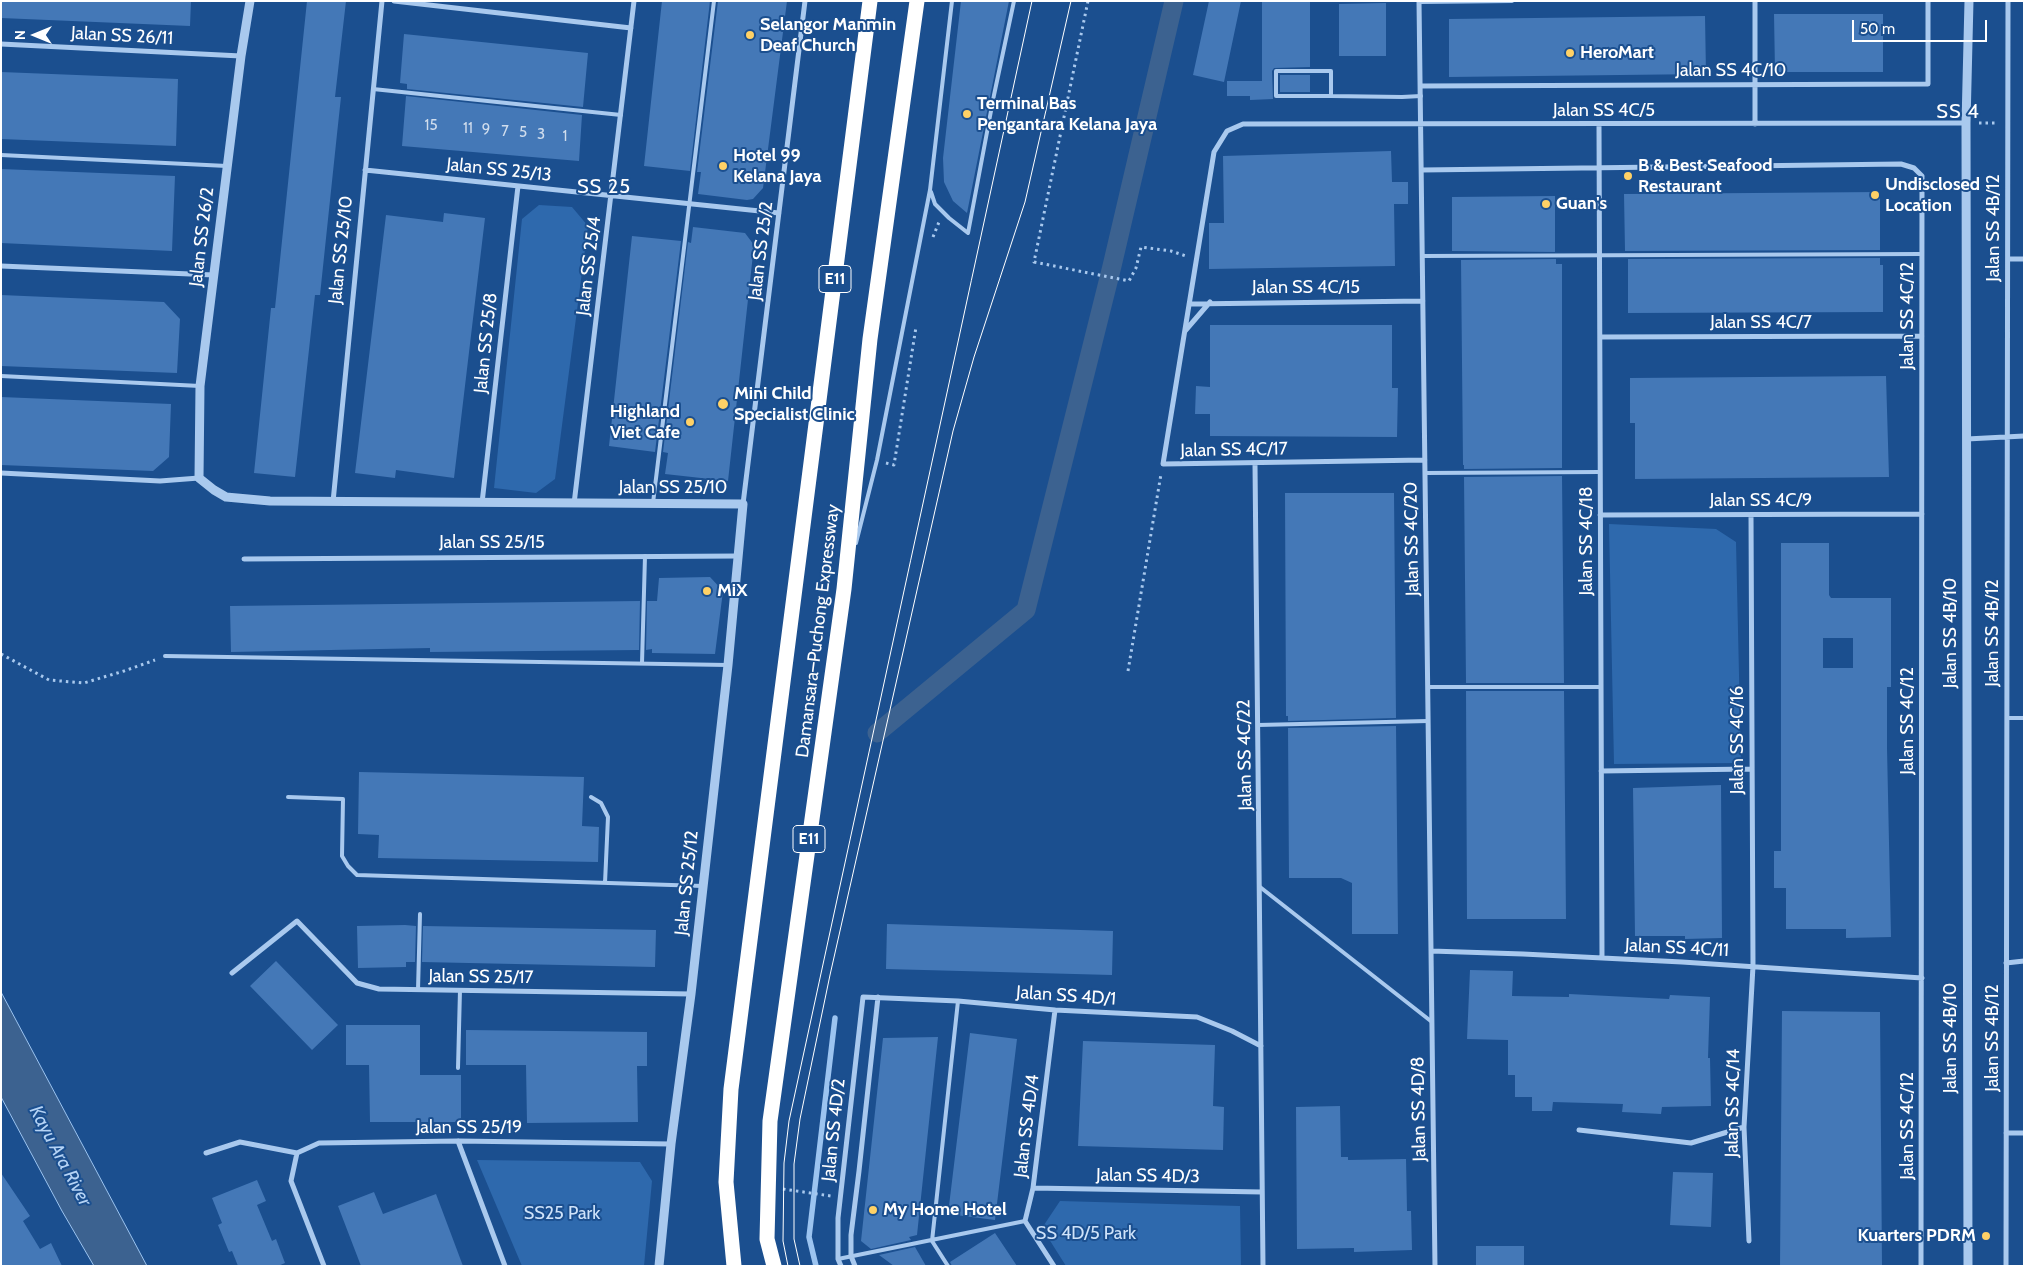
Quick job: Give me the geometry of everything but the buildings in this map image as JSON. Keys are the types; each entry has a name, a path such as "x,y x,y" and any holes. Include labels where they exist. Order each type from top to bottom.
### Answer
{"highway":[{"name":"Damansara–Puchong Expressway","path":"734,1266 726,1182 731,1089 870,1"},
{"name":"Damansara–Puchong Expressway","path":"774,1266 767,1239 770,1121 844,589 870,338 917,1"}],"street":[{"name":"Jalan SS 26/2","path":"199,478 200,386 241,56 250,1"},
{"name":"Jalan SS 25/10","path":"333,502 382,1"},
{"path":"394,1 631,28"},
{"name":"Jalan SS 25/4","path":"574,504 634,1"},
{"name":"Jalan SS 25/2","path":"743,504 805,1"},
{"name":"Jalan SS 4C/20","path":"1420,1 1431,952"},
{"path":"1755,1 1755,124"},
{"name":"Jalan SS 4C/10","path":"1421,86 1928,84 1928,1"},
{"name":"Jalan SS 4B/10","path":"1968,1265 1966,123 1969,1"},
{"name":"Jalan SS 4B/12","path":"2006,1266 2008,1"},
{"name":"Jalan SS 26/11","path":"1,44 241,56"},
{"name":"Jalan SS 4C/5","path":"1197,259 1214,152 1227,131 1242,124 1966,123"},
{"name":"Jalan SS 4C/18","path":"1599,125 1602,958"},
{"name":"Jalan SS 4C/12","path":"1599,169 1901,164 1914,168 1922,176 1922,1266"},
{"path":"1422,170 1599,169"},
{"name":"Jalan SS 25/13","path":"365,170 779,213"},
{"name":"Jalan SS 25/8","path":"482,503 518,186"},
{"path":"2008,259 2024,258"},
{"path":"1162,464 1197,259"},
{"path":"1,266 214,275"},
{"path":"1185,331 1210,302"},
{"name":"Jalan SS 4C/15","path":"1189,304 1210,302 1423,302"},
{"name":"Jalan SS 4C/7","path":"1600,337 1922,336"},
{"path":"1967,439 2024,436"},
{"name":"Jalan SS 4C/17","path":"1162,464 1425,460"},
{"name":"Jalan SS 4C/22","path":"1255,464 1263,1266"},
{"path":"1,473 160,481 199,478"},
{"name":"Jalan SS 25/10","path":"199,478 226,497 270,501 743,504"},
{"name":"Jalan SS 25/12","path":"659,1266 671,1144 691,994 728,664 743,504"},
{"name":"Jalan SS 4C/9","path":"1600,515 1922,514"},
{"name":"Jalan SS 4C/16","path":"1751,515 1752,966"},
{"name":"Jalan SS 25/15","path":"244,559 739,556"},
{"path":"1601,770 1752,769"},
{"name":"Jalan SS 25/17","path":"232,973 297,921 357,983 378,989 691,994"},
{"name":"Jalan SS 4C/11","path":"1431,952 1602,958 1922,978"},
{"name":"Jalan SS 4D/8","path":"1431,952 1434,1266"},
{"path":"2006,963 2024,961"},
{"name":"Jalan SS 4C/14","path":"1749,1241 1744,1127 1752,966"},
{"name":"Jalan SS 4D/1","path":"863,997 958,1001 1055,1010 1197,1017 1232,1031 1261,1046"},
{"name":"Jalan SS 4D/2","path":"841,1266 838,1259 838,1218 863,997"},
{"path":"855,1266 850,1256 850,1235 860,1171 878,997"},
{"name":"Jalan SS 4D/4","path":"1025,1222 1033,1188 1055,1010"},
{"path":"1578,1130 1691,1143 1744,1127"},
{"path":"2006,1133 2024,1133"},
{"path":"458,1141 505,1266"},
{"name":"Jalan SS 25/19","path":"297,1153 319,1143 458,1141 671,1144"},
{"path":"206,1153 240,1142 297,1153 291,1180 324,1266"},
{"name":"Jalan SS 4D/3","path":"1033,1188 1262,1192"},
{"path":"1025,1222 1054,1266"}],"lane":[{"path":"654,504 714,1"},
{"path":"844,589 877,460 930,190 952,1"},
{"path":"930,190 935,204 968,234 1014,1"},
{"path":"1420,1 1512,1"},
{"path":"1332,96 1331,71 1276,71 1276,96 1332,96 1421,96"},
{"path":"373,89 620,115"},
{"path":"1,155 227,166"},
{"path":"1422,256 1922,254"},
{"path":"1,376 200,386"},
{"path":"1425,473 1600,472"},
{"path":"642,663 645,556"},
{"path":"165,656 728,664"},
{"path":"1428,687 1601,687"},
{"path":"2007,718 2024,718"},
{"path":"1258,725 1428,721"},
{"path":"288,797 343,799 342,856 357,875 703,886"},
{"path":"591,797 601,803 608,817 605,882"},
{"path":"1260,887 1432,1022"},
{"path":"418,990 420,914"},
{"path":"458,1068 460,990"},
{"path":"948,1266 932,1241 958,1001"},
{"path":"838,1259 1025,1222"}],"path":[{"path":"1088,1 1034,262 1129,281 1136,268 1141,247 1171,251 1197,259"},
{"path":"1966,123 2008,123"},
{"path":"932,243 943,212"},
{"path":"877,460 894,465 916,324"},
{"name":"Jalan SS 4C/17","path":"1128,671 1162,464"},
{"path":"1,654 49,680 84,683 124,672 165,656"},
{"path":"777,1189 833,1196"}],"green space":[{"path":"539,205 572,207 588,226 555,479 536,493 494,488 522,219"},
{"path":"1609,524 1716,529 1736,542 1741,763 1614,764"},
{"name":"SS25 Park","path":"477,1160 640,1162 652,1181 644,1266 522,1266"},
{"name":"SS 4D/5 Park","path":"1060,1201 1240,1206 1241,1266 1066,1266 1042,1228"}],"water":[{"name":"Kayu Ara River","path":"1,992 147,1266 94,1266 62,1211 1,1097"}],"waterway":[{"path":"877,733 1026,610 1112,266 1174,1"},
{"path":"816,1266 809,1237 835,1018"}],"tram line":[{"path":"788,1266 783,1241 784,1163 789,1121 1032,1"},
{"path":"800,1266 794,1239 794,1164 800,1119 830,975 953,431 974,357 1025,202 1071,1"}],"place":[{"name":"Selangor Manmin Deaf Church","path":"750,35"},
{"name":"HeroMart","path":"1570,53"},
{"name":"Terminal Bas Pengantara Kelana Jaya","path":"967,114"},
{"name":"Hotel 99 Kelana Jaya","path":"723,166"},
{"name":"B & Best Seafood Restaurant","path":"1628,176"},
{"name":"Undisclosed Location","path":"1875,195"},
{"name":"Guan's","path":"1546,204"},
{"name":"Mini Child Specialist Clinic","path":"723,404"},
{"name":"Highland Viet Cafe","path":"690,422"},
{"name":"MiX","path":"707,591"},
{"name":"My Home Hotel","path":"873,1210"},
{"name":"Kuarters PDRM","path":"1986,1236"}],"district":[{"name":"SS 4","path":"1958,112"},
{"name":"SS 25","path":"604,187"}]}
